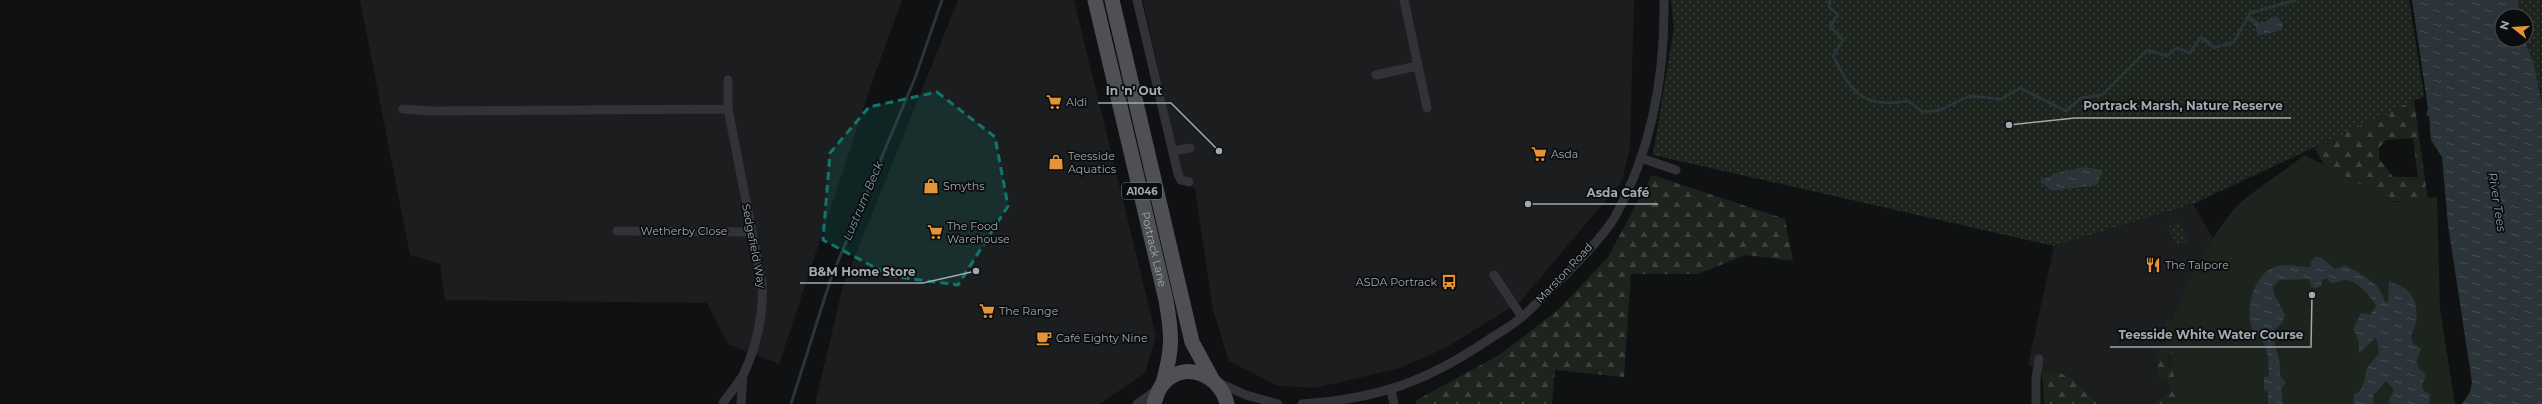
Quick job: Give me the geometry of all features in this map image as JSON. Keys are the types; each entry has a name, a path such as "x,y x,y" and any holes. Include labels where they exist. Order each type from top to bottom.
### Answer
{"main road":[{"name":"Portrack Lane","path":"1095,0 1166,300 1172,336 1171,354 1154,404"},
{"name":"Portrack Lane","path":"1112,0 1192,342 1214,380 1225,393 1227,404"},
{"path":"1161,386 1178,373 1195,371 1214,380"}],"street":[{"path":"1137,0 1181,180 1189,182"},
{"path":"1404,0 1427,108"},
{"name":"Marston Road","path":"1302,404 1349,399 1391,390 1446,368 1522,317 1574,266 1616,216 1630,187 1641,158 1657,102 1663,70 1664,0"},
{"path":"1376,75 1418,66"},
{"name":"Sedgefield Way","path":"722,404 744,373 760,321 763,299 752,232 728,109 728,80"},
{"path":"403,109 430,111 728,109"},
{"path":"1173,151 1190,148"},
{"path":"1641,158 1676,170"},
{"name":"Wetherby Close","path":"617,231 752,232"},
{"path":"1494,275 1522,317"},
{"path":"2036,404 2036,379 2039,359"},
{"path":"741,404 744,373"},
{"path":"1214,380 1246,395 1278,404"},
{"path":"1137,404 1161,386"},
{"path":"1391,390 1394,404"},
{"path":"722,404 733,404"}],"highlighted area":[{"path":"937,92 995,137 1008,206 958,285 891,276 823,240 830,153 869,107"}],"shaded area":[{"path":"360,0 902,0 874,77 779,364 728,344 707,303 445,300 440,264 410,255"},
{"path":"958,0 1074,0 1156,336 1145,373 1100,404 815,404 843,286"},
{"path":"1143,0 1634,0 1630,147 1622,181 1520,302 1445,348 1400,368 1315,388 1278,386 1229,361 1213,310 1195,189 1183,180"},
{"path":"2193,204 2213,238 2190,280 2173,321 2174,388 2152,404 2098,404 2070,376 2028,365 2054,246"}],"green space":[{"path":"1671,0 2409,0 2424,96 2193,204 2054,246 1653,155 1674,27"},
{"path":"2518,0 2542,0 2542,105 2534,64 2526,48 2534,48 2534,8 2519,8"},
{"path":"2413,93 2428,201 2392,201 2325,166 2315,149 2351,120","holes":["2413,138 2418,177 2393,177 2379,158 2379,148 2386,140"]},
{"path":"2305,155 2394,202 2437,197 2440,309 2455,404 2179,404 2175,387 2172,327 2178,306 2192,274 2221,226 2241,202"},
{"path":"1652,175 1785,219 1793,261 1746,255 1698,274 1631,274 1624,377 1555,370 1552,404 1416,404 1415,401 1499,355 1558,310 1608,257"},
{"path":"2177,222 2189,240 2178,246 2167,228"},
{"path":"2166,320 2177,321 2178,353 2168,354 2167,368 2174,367 2186,404 2152,404 2170,391 2167,379 2159,379 2156,356 2158,350 2166,348"},
{"path":"2042,369 2070,376 2098,404 2044,404"}],"water":[{"name":"River Tees","path":"2412,0 2518,0 2519,8 2494,8 2494,48 2527,48 2534,64 2542,105 2542,404 2462,404 2470,392 2472,382 2448,225 2442,157 2431,140 2429,116 2426,115 2428,108"},
{"path":"2276,15 2283,24 2282,30 2257,36 2256,26 2248,20 2251,16 2260,23 2265,22"},
{"path":"2083,167 2103,170 2097,185 2052,191 2039,181 2060,172"},
{"path":"2315,257 2321,257 2335,269 2345,265 2364,276 2375,284 2383,295 2385,302 2388,302 2389,281 2403,287 2412,296 2415,301 2417,315 2411,340 2421,349 2417,360 2417,366 2426,374 2422,386 2423,390 2431,395 2429,404 2391,404 2388,402 2394,390 2386,381 2373,396 2374,404 2353,404 2354,394 2361,390 2367,369 2379,353 2376,337 2359,354 2359,342 2353,329 2361,313 2370,315 2376,306 2367,293 2354,282 2344,280 2331,283 2327,279 2323,279 2321,286 2316,288 2311,287 2309,279 2280,280 2273,286 2274,294 2285,315 2282,323 2272,333 2280,364 2280,375 2286,383 2281,388 2283,404 2268,404 2268,392 2264,390 2264,377 2269,376 2268,357 2266,348 2261,338 2254,333 2252,329 2250,321 2250,303 2252,294 2256,285 2267,271 2274,267 2288,265 2311,267 2311,262"}],"waterway":[{"name":"Lustrum Beck","path":"791,404 831,278 915,78 942,0"},
{"path":"1830,0 1829,7 1838,15 1830,26 1843,40 1833,56 1853,89 1869,100 1892,103 1908,101 1923,112 1940,110 1969,96 2001,99 2020,88 2066,111 2081,98 2102,95 2147,50 2167,56 2176,48 2190,53 2201,37 2214,48 2234,42 2250,13 2296,0"}],"place":[{"name":"Aldi","path":"1054,102"},
{"name":"Portrack Marsh, Nature Reserve","path":"2009,125"},
{"name":"In 'n' Out","path":"1219,151"},
{"name":"Asda","path":"1539,154"},
{"name":"Teesside Aquatics","path":"1056,162"},
{"name":"Smyths","path":"931,186"},
{"name":"Asda Café","path":"1528,204"},
{"name":"The Food Warehouse","path":"935,232"},
{"name":"The Talpore","path":"2153,265"},
{"name":"B&M Home Store","path":"976,271"},
{"name":"ASDA Portrack","path":"1449,282"},
{"name":"Teesside White Water Course","path":"2312,295"},
{"name":"The Range","path":"987,311"},
{"name":"Café Eighty Nine","path":"1044,338"}]}
